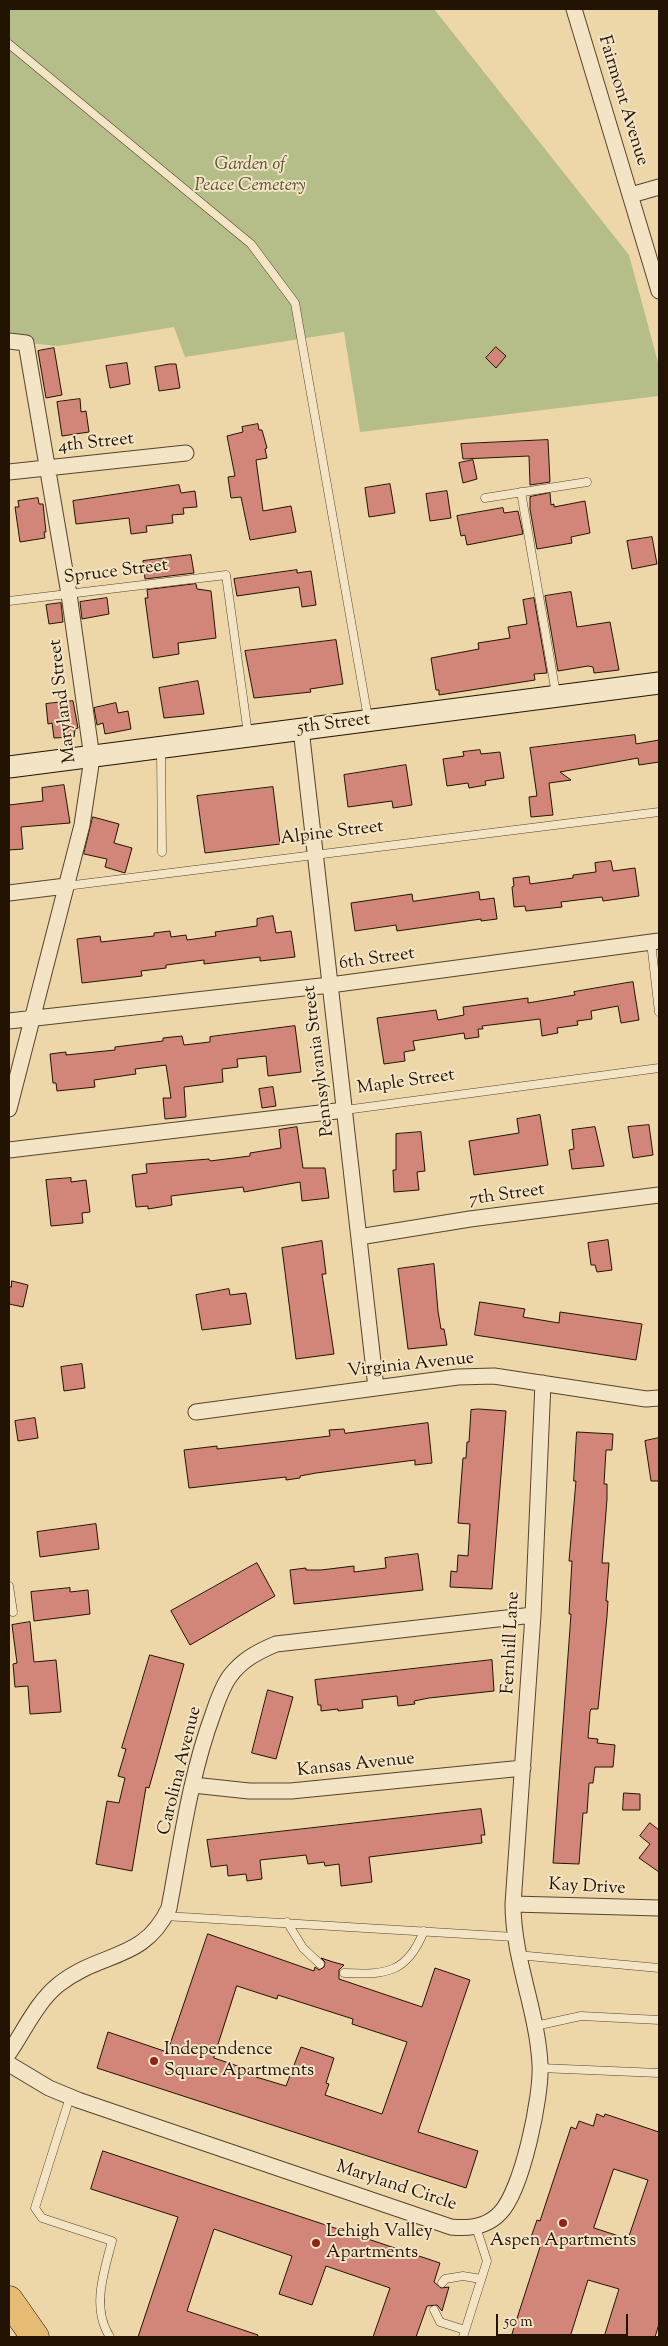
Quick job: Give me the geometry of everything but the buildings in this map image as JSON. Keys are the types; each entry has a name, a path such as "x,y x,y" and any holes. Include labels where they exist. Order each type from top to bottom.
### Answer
{"highway":[{"path":"9,2300 35,2337"}],"street":[{"name":"Fairmont Avenue","path":"574,9 659,291"},
{"path":"631,195 659,187"},
{"name":"Maryland Street","path":"9,341 26,343 69,594 92,758 82,825 9,1109"},
{"name":"4th Street","path":"9,472 186,453"},
{"name":"5th Street","path":"9,767 92,758 659,683"},
{"name":"Pennsylvania Street","path":"301,729 376,1388"},
{"name":"Alpine Street","path":"9,893 66,886"},
{"name":"6th Street","path":"9,1021 330,985 655,942"},
{"name":"Maple Street","path":"9,1150 345,1110"},
{"name":"7th Street","path":"359,1237 659,1195"},
{"name":"Virginia Avenue","path":"196,1412 458,1376 494,1376 646,1399 659,1398"},
{"name":"Fernhill Lane","path":"513,1904 533,1615 543,1383"},
{"name":"Carolina Avenue","path":"9,2053 43,2001 57,1986 78,1970 98,1960 139,1946 150,1937 165,1916 169,1908 193,1785 206,1731 221,1692 229,1678 240,1665 255,1653 276,1644 533,1615"},
{"name":"Kansas Avenue","path":"193,1785 249,1791 291,1791 523,1768"},
{"name":"Kay Drive","path":"513,1904 659,1908"},
{"name":"Maryland Circle","path":"9,2064 49,2088 70,2097 451,2227 476,2227 490,2221 509,2202 527,2150 536,2108 540,2068 534,2026 514,1936 513,1904"}],"lane":[{"path":"9,44 251,244 295,303 368,720"},
{"path":"485,498 588,482"},
{"path":"521,492 556,696"},
{"name":"Spruce Street","path":"9,601 226,575 248,736"},
{"path":"162,748 162,852"},
{"name":"Alpine Street","path":"66,886 659,812"},
{"path":"655,942 659,1012"},
{"name":"Maple Street","path":"345,1110 659,1068"},
{"path":"9,1586 13,1612"},
{"path":"165,1916 514,1936"},
{"path":"286,1922 303,1948 320,1964"},
{"path":"344,1973 363,1974 390,1971 408,1961 416,1951 424,1931"},
{"path":"518,1955 659,1968"},
{"path":"534,2026 581,2016 659,2020"},
{"path":"540,2068 659,2073"},
{"path":"70,2097 35,2208 42,2218 112,2241 100,2288 104,2327 110,2337"},
{"path":"434,2310 440,2322 464,2334 487,2261 476,2227"},
{"path":"442,2283 445,2279 463,2276 481,2279"}],"green space":[{"name":"Garden of Peace Cemetery","path":"9,9 434,9 629,255 659,366 659,396 360,432 344,332 185,357 174,327 58,346 9,341"}],"place":[{"name":"Independence Square Apartments","path":"154,2061"},
{"name":"Aspen Apartments","path":"563,2223"},
{"name":"Lehigh Valley Apartments","path":"316,2243"}]}
